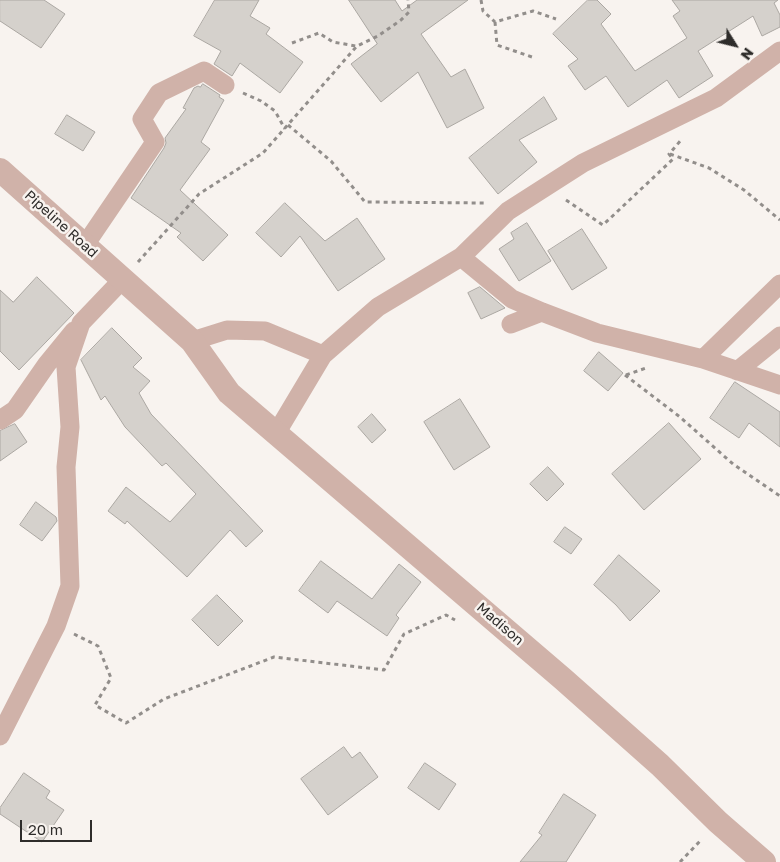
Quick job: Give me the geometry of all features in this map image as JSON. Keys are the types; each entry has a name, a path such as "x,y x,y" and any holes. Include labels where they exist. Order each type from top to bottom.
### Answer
{"street":[{"path":"277,432 323,355 378,307 461,256 508,211 582,162 716,98 780,51"},
{"path":"85,245 155,142 142,119 159,93 204,71 225,85"},
{"name":"Pipeline Road","path":"0,170 192,341"},
{"path":"461,256 512,299 542,312 597,333 703,359 780,385"},
{"path":"0,420 15,410 47,364 81,323 123,279"},
{"path":"703,359 780,284"},
{"path":"511,324 542,312"},
{"path":"0,736 56,626 70,586 66,467 70,427 66,367 81,323"},
{"path":"192,341 227,330 265,331 323,355"},
{"path":"737,371 780,336"},
{"name":"Madison","path":"192,341 229,393 277,432 563,679 764,862"}],"path":[{"path":"123,279 199,194 264,153 357,46 378,36 401,20 408,12 408,0"},
{"path":"481,0 483,12 495,22 497,45 532,57"},
{"path":"495,22 533,11 556,19"},
{"path":"292,43 320,33 333,42 357,46"},
{"path":"225,85 261,101 276,111 285,128"},
{"path":"288,125 331,161 365,202 520,203"},
{"path":"669,154 684,138"},
{"path":"546,186 603,225 673,158 669,154"},
{"path":"669,154 709,168 744,190 780,220"},
{"path":"625,375 680,417 733,464 780,496"},
{"path":"56,626 98,646 111,678 95,705 126,723 164,699 274,657 384,670 404,634 446,615 462,625"},
{"path":"680,862 718,822"}],"building":[{"path":"0,0 44,0 65,14 41,48 0,21"},
{"path":"215,0 259,0 250,16 270,28 266,34 303,62 280,93 240,63 232,76 214,64 221,51 194,36"},
{"path":"349,0 395,0 402,11 417,0 468,0 421,34 451,77 465,69 484,108 447,128 418,72 381,102 351,64 377,44"},
{"path":"588,0 597,0 611,14 601,24 635,71 687,38 673,16 680,11 672,0 778,0 774,3 780,15 780,27 762,36 753,16 698,51 713,76 679,98 667,80 628,107 606,76 585,90 568,66 578,59 553,34"},
{"path":"203,84 220,95 219,97 224,100 201,142 210,149 180,190 228,235 203,261 177,237 181,233 131,198 164,148 165,138 186,109 183,108 194,88 200,87"},
{"path":"544,97 557,119 519,140 537,162 498,194 469,158"},
{"path":"67,115 95,132 83,151 55,134"},
{"path":"285,203 325,241 357,218 385,259 338,291 300,236 281,257 256,233"},
{"path":"527,223 551,261 519,281 499,249 514,239 511,233"},
{"path":"582,229 607,268 572,290 548,251"},
{"path":"37,277 74,313 19,370 0,351 0,290 13,302"},
{"path":"480,287 505,308 481,319 468,293"},
{"path":"112,328 142,358 133,367 150,381 139,393 151,414 263,531 246,547 230,530 187,577 127,521 125,524 108,511 126,487 170,522 196,494 166,463 162,466 125,427 105,396 101,400 81,360"},
{"path":"599,352 623,373 608,391 584,371"},
{"path":"735,382 780,412 780,447 749,423 739,438 710,418"},
{"path":"460,399 490,447 454,470 424,422"},
{"path":"372,414 386,430 372,443 358,427"},
{"path":"669,423 701,459 644,510 612,474"},
{"path":"15,424 27,442 0,461 0,431"},
{"path":"548,467 564,484 547,501 530,484"},
{"path":"36,502 56,517 57,521 42,541 20,525"},
{"path":"565,527 582,539 571,554 554,542"},
{"path":"619,555 660,591 630,621 594,585"},
{"path":"321,561 372,599 399,564 421,582 396,615 399,618 387,636 337,601 328,613 299,591"},
{"path":"217,595 243,621 218,646 192,620"},
{"path":"344,747 352,758 360,752 378,777 328,815 301,779"},
{"path":"425,763 456,784 439,810 408,788"},
{"path":"24,773 50,791 46,798 64,810 42,842 0,814 0,808"},
{"path":"564,794 596,815 566,862 520,862 542,835 539,833"}]}
